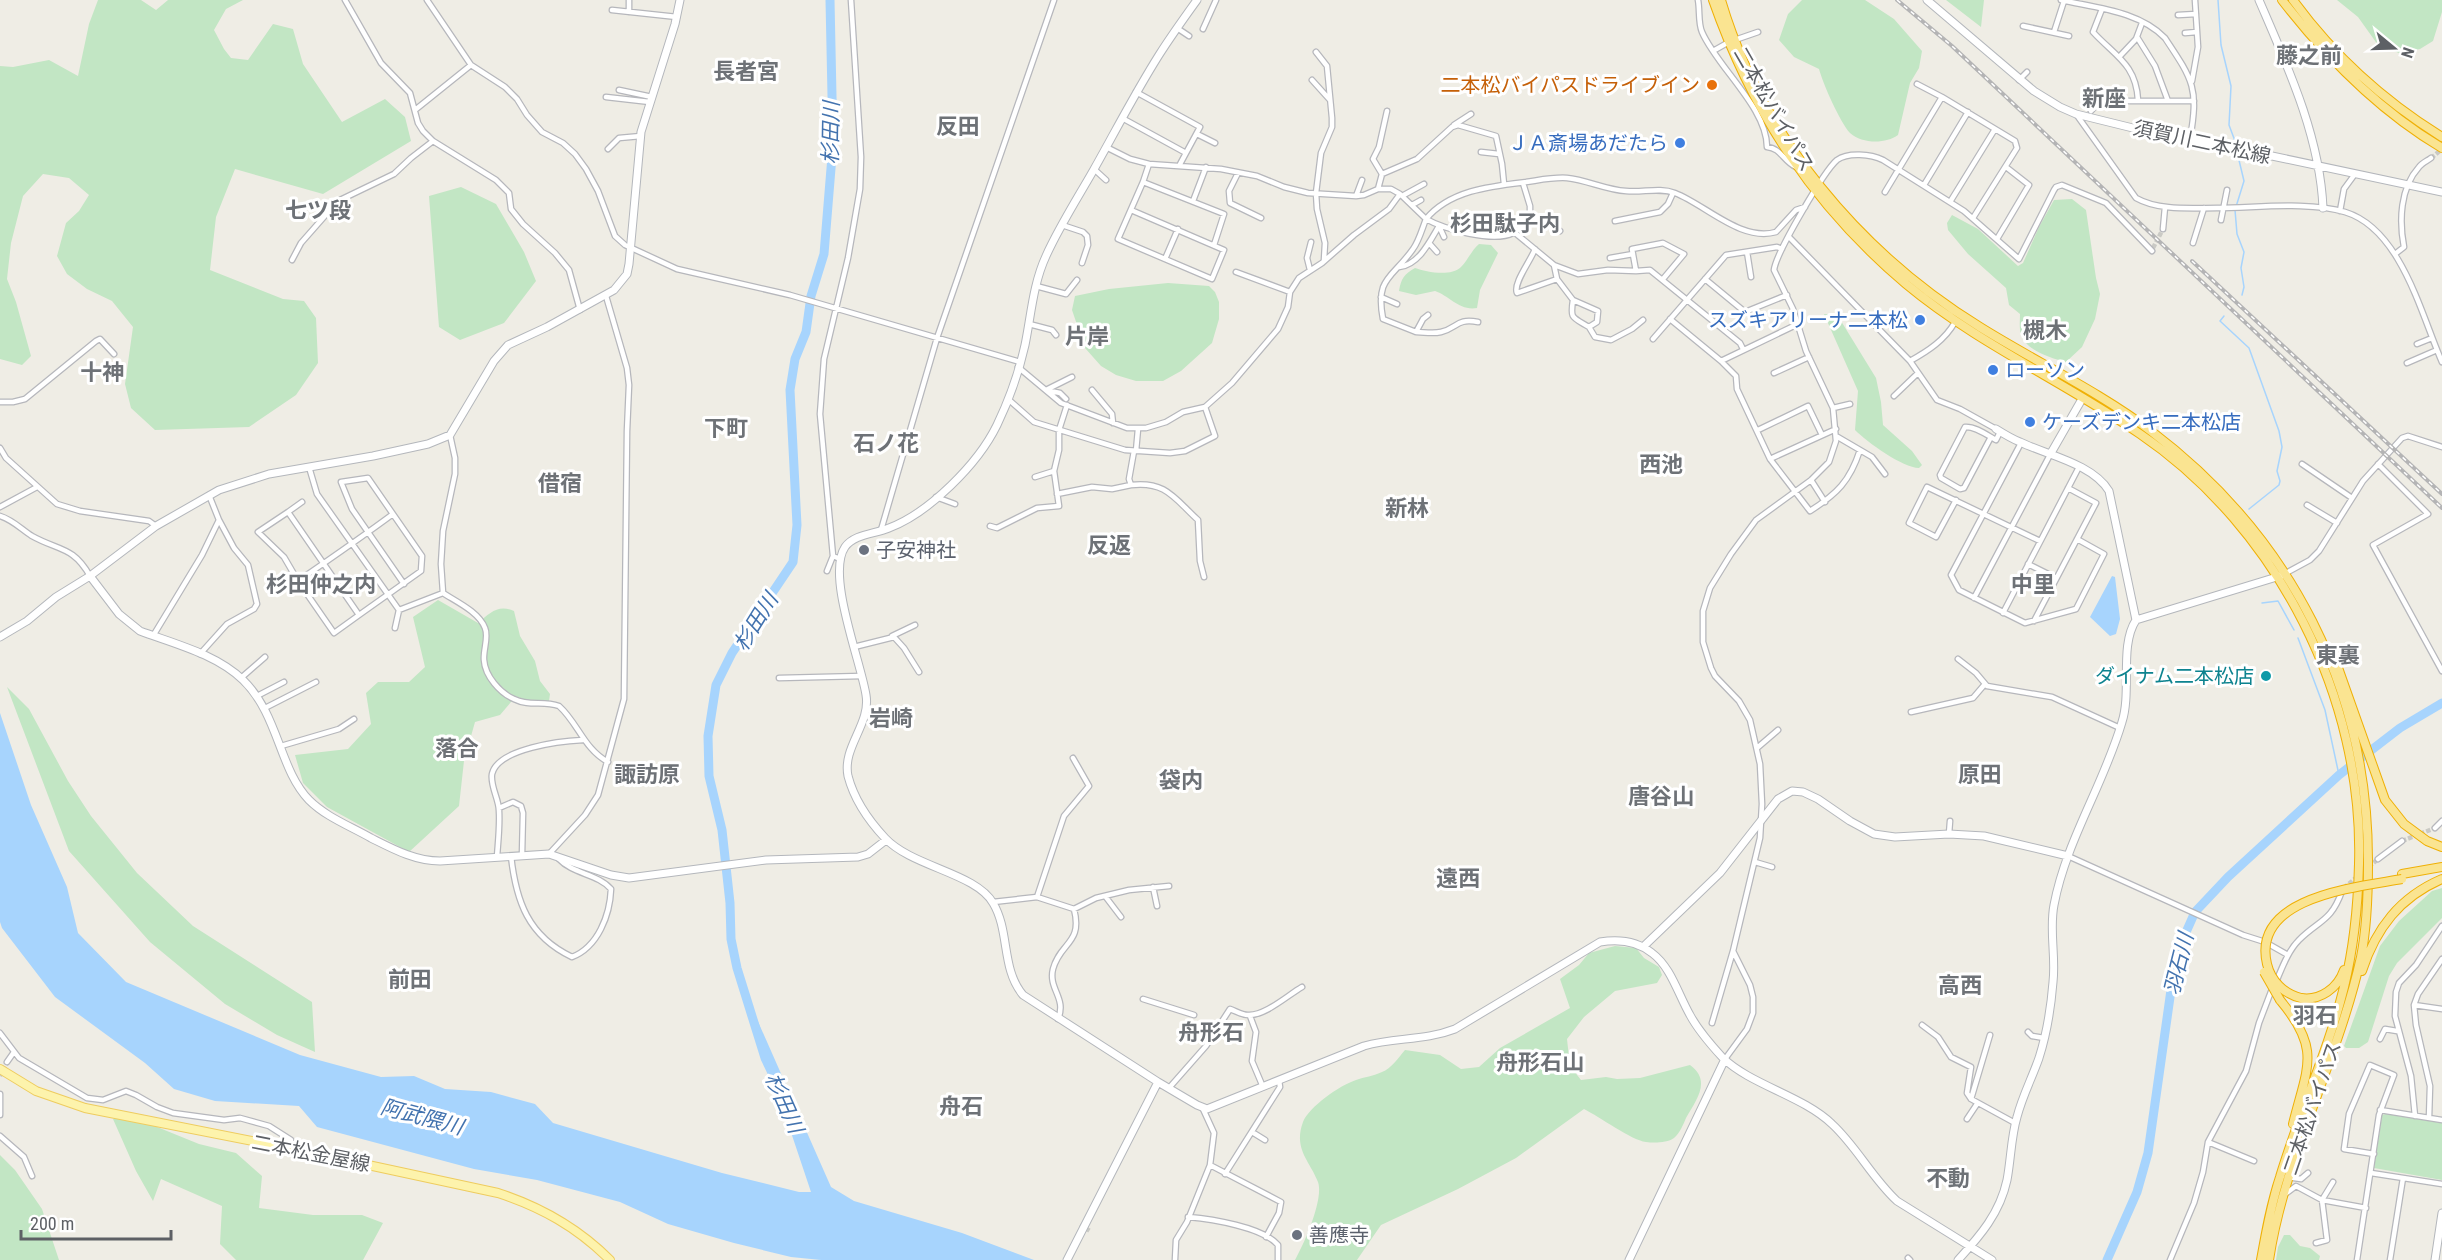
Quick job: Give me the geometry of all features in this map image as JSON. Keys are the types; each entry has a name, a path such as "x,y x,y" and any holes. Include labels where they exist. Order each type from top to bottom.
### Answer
{"highway":[{"name":"二本松バイパス","path":"1713,0 1767,122 1798,168 1817,188 1914,281 1942,302 1978,326 2113,405 2188,461 2227,498 2253,529 2302,598 2334,672 2358,774 2368,834 2365,933 2353,988 2328,1066 2284,1177 2270,1258"},
{"name":"二本松バイパス","path":"1721,0 1731,40 1830,211 1881,262 1955,322 2139,433 2201,484 2249,537 2276,577 2318,655 2353,749"},
{"path":"2282,0 2325,53 2366,93 2442,148"},
{"path":"2293,0 2331,48 2351,68 2399,108 2442,137"},
{"path":"2302,598 2338,665 2385,800 2394,813 2415,833 2442,847"},
{"name":"二本松バイパス","path":"2261,1260 2284,1177 2339,1006 2353,936 2359,849 2358,774"},
{"path":"2284,1177 2307,1077 2308,1056 2303,1032 2280,1000 2265,972 2262,957 2265,936 2281,912 2295,902 2322,890 2442,869"},
{"path":"2353,936 2342,974 2335,986 2320,996 2310,999 2289,994 2279,986 2268,966 2267,943 2276,924 2293,908 2318,896 2402,876"},
{"path":"2328,1066 2339,1042 2374,938 2408,900 2442,879"}],"main road":[{"name":"二本松金屋線","path":"0,1069 36,1091 85,1108 467,1185 518,1199 565,1222 584,1235 610,1260"}],"street":[{"path":"345,0 381,63 410,93 423,131 433,141 496,180 509,193 511,209 569,270 580,310"},
{"path":"427,0 471,65 505,87 542,132 563,143 575,154 598,191 615,236 625,245 677,269 790,295 937,338 1019,365 1061,403 1113,423 1138,429 1166,422 1183,412 1205,407 1232,383 1278,329 1288,307 1290,292 1299,278 1389,209 1401,195 1424,184"},
{"path":"629,0 629,12"},
{"path":"0,637 27,621 56,597 90,576 156,526 208,495 260,477 428,444 450,435 494,361 508,345 606,296 621,284 627,274 641,136 676,17 678,0"},
{"path":"851,0 861,157 860,189 857,215 824,359 820,414 836,557 844,604 867,701 866,711 849,754 848,775 859,803 886,840 912,858 973,885 993,902 1000,919 1015,984 1031,1001 1158,1082 1202,1108 1212,1108 1373,1044 1424,1038 1455,1029 1600,942 1613,940 1643,947 1661,962 1690,1015 1725,1059 1799,1101 1832,1124 1886,1191 1897,1201 1992,1260"},
{"path":"881,530 937,338 1054,0"},
{"path":"827,571 849,542 901,522 962,475 977,457 997,425 1008,399 1019,365 1036,286 1046,256 1136,92 1197,0"},
{"path":"1203,29 1216,0"},
{"path":"1698,0 1701,31 1744,93 1764,130 1767,147 1779,151 1788,163 1798,168"},
{"name":"須賀川二本松線","path":"1927,0 2019,80 2042,96 2076,114 2442,192"},
{"path":"2054,32 2063,0 2102,9 2142,23 2165,38 2192,81"},
{"path":"2190,139 2194,101 2192,81 2198,47 2195,0"},
{"path":"2259,0 2296,92 2319,166 2323,208"},
{"path":"2102,9 2093,32 2120,56 2135,80 2138,100"},
{"path":"612,10 676,17"},
{"path":"2178,15 2196,14"},
{"path":"2120,56 2136,37 2142,23"},
{"path":"2022,26 2069,36"},
{"path":"1177,28 1189,36"},
{"path":"1713,51 1731,40 1758,32"},
{"path":"2185,33 2197,32"},
{"path":"2136,37 2163,81 2168,101"},
{"path":"1316,52 1327,66 1332,127 1322,148 1316,193 1317,209 1325,243 1324,261"},
{"path":"415,110 471,65"},
{"path":"2019,80 2027,72"},
{"path":"1312,80 1330,100"},
{"path":"1917,84 2015,141 2017,148 1973,218"},
{"path":"619,90 651,100"},
{"path":"2091,111 2109,91"},
{"path":"1136,92 1200,128 1179,166"},
{"path":"606,97 651,100"},
{"path":"1885,192 1942,97"},
{"path":"2127,101 2194,101"},
{"path":"1378,189 1382,174 1373,159 1379,147 1387,111"},
{"path":"1924,185 1968,112"},
{"path":"1382,174 1417,159 1454,125 1471,114"},
{"path":"2076,114 2136,198 2145,203 2165,207 2323,208 2358,218 2373,229 2395,254 2442,362"},
{"path":"1122,118 1186,153"},
{"path":"1454,125 1496,136 1503,164 1504,184"},
{"path":"1950,202 1995,129"},
{"path":"1197,134 1215,143"},
{"path":"608,148 619,138 641,136"},
{"path":"292,260 301,243 338,201 394,174 433,141"},
{"path":"1106,147 1130,159 1149,164 1206,167 1238,172 1257,176 1294,190 1356,196 1378,189 1391,189 1401,195 1426,219 1439,226 1490,236 1514,232 1530,216"},
{"path":"1480,153 1499,154"},
{"path":"1712,1023 1733,951 1763,820 1757,748 1745,709 1715,676 1706,655 1702,633 1703,611 1710,588 1756,520 1811,480 1829,462 1834,451 1836,436 1833,408 1809,357 1786,294 1774,270 1782,249 1805,207 1834,163 1842,158 1855,155 1876,157 1924,185 1973,218 2019,259 2056,187 2061,185 2106,203 2152,251"},
{"path":"2395,254 2404,247 2400,221 2409,185 2419,167 2431,158"},
{"path":"1131,210 1224,250 1212,279 1118,239 1149,164"},
{"path":"1193,201 1206,167"},
{"path":"1997,239 2029,185 2006,167"},
{"path":"1094,169 1106,180"},
{"path":"1238,172 1228,197 1230,203 1261,218"},
{"path":"2340,211 2344,189 2355,174"},
{"path":"1478,322 1463,321 1445,332 1416,332 1383,319 1381,297 1385,281 1414,248 1426,219 1431,213 1476,189 1565,178 1616,190 1673,193 1740,228 1754,232 1776,232 1796,210 1805,207"},
{"path":"1356,196 1362,180"},
{"path":"1143,182 1224,214 1214,245"},
{"path":"1523,183 1528,197 1530,216"},
{"path":"2221,220 2227,190"},
{"path":"1615,221 1660,212 1668,204 1673,193"},
{"path":"1412,205 1421,200"},
{"path":"2163,229 2165,207"},
{"path":"2193,243 2204,208"},
{"path":"1530,216 1560,231"},
{"path":"1062,225 1083,232 1087,236 1088,245 1082,263"},
{"path":"1439,226 1444,237"},
{"path":"1398,267 1403,267 1418,257 1439,226"},
{"path":"1165,259 1178,230"},
{"path":"1514,232 1554,265 1578,274 1608,270 1650,270 1740,343 1743,349"},
{"path":"1789,237 1910,361 1937,400 1960,409 2021,443 2051,453 2100,480 2109,491 2136,620 2130,633 2128,694 2120,728 2068,856 2059,884 2052,916 2054,978 2044,1038 2015,1124 2001,1201 1986,1227 1958,1260"},
{"path":"1310,270 1307,258 1311,242"},
{"path":"1429,243 1437,252"},
{"path":"1636,271 1632,249 1663,243 1684,254 1663,279"},
{"path":"1653,339 1725,255 1778,247 1782,249"},
{"path":"1535,249 1524,274 1518,280 1515,288 1517,293 1557,279"},
{"path":"1747,252 1751,277"},
{"path":"1610,258 1633,254"},
{"path":"1554,265 1557,279 1573,300 1598,311 1597,322 1589,327"},
{"path":"1236,272 1290,292"},
{"path":"1705,279 1744,312 1786,294"},
{"path":"1036,286 1066,294 1077,280"},
{"path":"553,855 598,795 624,699 629,385 627,369 606,296"},
{"path":"1381,297 1397,304"},
{"path":"1573,300 1570,314 1589,327 1595,337 1611,340 1632,329 1643,320"},
{"path":"1416,332 1428,315"},
{"path":"1670,319 1736,376 1737,389 1770,459 1810,511 1840,489 1849,477 1860,450"},
{"path":"1910,361 1929,350 1955,322"},
{"path":"1029,324 1052,330 1056,335"},
{"path":"1720,361 1798,324"},
{"path":"2417,344 2432,338"},
{"path":"0,402 25,399 100,339 114,354"},
{"path":"2407,363 2437,350"},
{"path":"1774,373 1809,357"},
{"path":"1894,396 1918,373"},
{"path":"1046,390 1072,377"},
{"path":"1046,390 1060,393 1066,399"},
{"path":"1092,390 1112,414 1113,423"},
{"path":"1008,399 1034,422 1135,451 1170,453 1185,451 1215,436 1205,407"},
{"path":"1974,598 2082,399"},
{"path":"1833,408 1850,404"},
{"path":"990,526 997,528 1037,508 1059,506 1054,471 1059,450 1059,430 1067,405"},
{"path":"1758,430 1808,406 1822,435"},
{"path":"1991,437 1964,488 1941,478 1940,475 1965,427 1969,426 1991,437 1996,440 1998,430"},
{"path":"1131,485 1129,479 1138,429"},
{"path":"1770,459 1836,429"},
{"path":"443,593 441,564 443,531 455,474 450,435"},
{"path":"1836,436 1872,457 1885,474"},
{"path":"2136,620 2286,573 2316,554 2352,498 2378,464 2405,436 2442,447"},
{"path":"2021,443 1951,575 1959,590 2025,624 2076,609 2104,554 2077,539"},
{"path":"0,448 6,458 57,504 149,521 156,526"},
{"path":"2302,464 2352,498"},
{"path":"2378,464 2428,514 2373,545 2442,671"},
{"path":"309,467 317,494 399,610"},
{"path":"2003,613 2079,467"},
{"path":"1035,477 1054,471"},
{"path":"302,502 258,532 284,557 334,633 404,584 421,571 422,556 368,478 340,482 352,509 404,584"},
{"path":"1811,480 1825,502"},
{"path":"1057,494 1092,487 1112,489 1149,483 1162,487 1198,520 1201,536 1200,561 1204,577"},
{"path":"1956,500 1936,537 1909,523 1927,486 2012,526 2040,541"},
{"path":"0,507 37,487"},
{"path":"2034,621 2096,503 2068,488"},
{"path":"200,654 227,624 254,609 257,604 248,565 234,548 208,495"},
{"path":"936,497 955,504"},
{"path":"2307,505 2337,523"},
{"path":"288,512 359,615"},
{"path":"298,580 393,514"},
{"path":"0,516 15,522 38,539 72,552 129,624 219,663 241,678 265,708 303,793 329,816 393,849 426,861 553,855 621,878 640,878 804,857 858,857 868,854 886,840"},
{"path":"153,636 202,555 219,520"},
{"path":"2028,564 2056,578"},
{"path":"443,593 481,620 486,630 484,661 487,671 497,686 511,698 526,705 559,706 567,713 591,750 608,762"},
{"path":"399,610 443,593"},
{"path":"395,628 399,610"},
{"path":"854,647 892,636 915,625"},
{"path":"892,636 904,648 919,672"},
{"path":"241,678 265,657"},
{"path":"1958,659 1976,673 1985,684 1993,688 2052,697 2120,728"},
{"path":"779,678 862,676"},
{"path":"257,696 284,682"},
{"path":"265,708 316,682"},
{"path":"1911,712 1973,698 1985,684"},
{"path":"281,746 339,729 354,719"},
{"path":"1757,748 1778,730"},
{"path":"497,857 499,808 492,777 497,765 524,750 541,744 584,740"},
{"path":"1037,897 1064,816 1089,786 1073,758"},
{"path":"1643,947 1720,873 1783,795 1798,791 1818,799 1874,834 1895,837 1949,834 1984,836 2068,856 2243,935 2265,942 2288,955"},
{"path":"499,808 513,802 521,806 523,813 522,855"},
{"path":"1949,834 1950,821"},
{"path":"2435,828 2442,821"},
{"path":"2378,859 2402,841"},
{"path":"511,856 514,880 522,908 543,937 572,957 584,950 595,939 605,920 611,889 564,865 553,855"},
{"path":"1755,862 1772,867"},
{"path":"993,902 1037,897 1074,909 1105,896 1129,890 1169,886"},
{"path":"1153,887 1157,906"},
{"path":"2170,1260 2194,1203 2203,1173 2208,1142 2246,1071 2262,1014 2288,955 2300,939 2333,912 2342,891"},
{"path":"1105,896 1121,917"},
{"path":"1058,1019 1062,1005 1054,987 1053,972 1057,959 1076,930 1074,909"},
{"path":"2415,1116 2410,1076 2397,1031 2395,1009 2397,986 2420,960 2442,926"},
{"path":"1629,1260 1725,1059 1747,1029 1754,1006 1750,986 1733,951"},
{"path":"2429,1118 2430,1086 2414,1005 2418,994 2442,959"},
{"path":"1169,1088 1206,1046 1230,1009 1250,1016 1269,1009 1302,987"},
{"path":"1143,999 1194,1015"},
{"path":"2414,1005 2442,1009"},
{"path":"1250,1016 1256,1032 1252,1061 1263,1087"},
{"path":"1922,1025 1938,1037 1951,1057 1971,1067 1967,1093 1971,1099 2015,1124"},
{"path":"2380,1040 2385,1029 2397,1031"},
{"path":"2028,1032 2032,1036 2044,1038"},
{"path":"0,1033 14,1052 26,1063 87,1098 108,1099 126,1091 173,1113 224,1120 240,1118 269,1126 291,1140 292,1149"},
{"path":"1971,1099 1989,1035"},
{"path":"6,1062 14,1052"},
{"path":"2357,1260 2366,1208 2374,1154 2380,1110 2394,1075 2370,1065 2349,1114 2344,1149 2374,1154"},
{"path":"1229,1184 1227,1175 1280,1087 1279,1080"},
{"path":"1067,1260 1158,1082"},
{"path":"0,1094 0,1115"},
{"path":"1967,1119 1977,1104"},
{"path":"1175,1260 1176,1240 1210,1165 1214,1133 1202,1108"},
{"path":"2380,1110 2442,1120"},
{"path":"1252,1132 1265,1140"},
{"path":"0,1136 24,1158 32,1176"},
{"path":"2208,1142 2254,1161"},
{"path":"1210,1165 1281,1202 1279,1213 1266,1237"},
{"path":"2284,1177 2301,1179 2308,1173"},
{"path":"2371,1173 2442,1184"},
{"path":"2390,1260 2403,1178"},
{"path":"2316,1243 2326,1240 2322,1200 2333,1182"},
{"path":"2282,1196 2294,1186 2322,1200 2366,1208"},
{"path":"2435,1260 2442,1213"},
{"path":"1188,1216 1223,1220 1266,1237 1278,1245 1278,1260"}],"green space":[{"path":"98,0 141,0 156,10 168,0 243,0 226,9 214,30 231,58 248,60 273,24 293,29 303,64 342,122 385,99 405,117 411,141 323,194 235,169 216,217 210,270 283,299 304,301 316,318 318,363 296,395 249,427 155,430 131,408 125,384 133,327 112,301 87,289 67,274 57,256 66,223 79,211 89,195 69,178 43,174 23,196 11,243 7,279 31,356 22,365 0,359 0,66 13,67 49,60 78,76 89,24"},
{"path":"1802,0 1865,0 1894,19 1922,51 1919,68 1910,83 1898,135 1874,142 1855,137 1850,133 1832,103 1819,69 1794,57 1779,40 1788,14"},
{"path":"1946,0 1984,0 1981,27"},
{"path":"2337,0 2442,0 2442,12 2433,41 2420,49 2399,53 2378,45 2358,17"},
{"path":"461,187 496,204 524,252 536,281 504,323 460,340 439,327 429,196"},
{"path":"2072,199 2086,210 2100,294 2095,319 2082,347 2066,362 2040,353 2028,345 2020,332 2020,314 2009,305 2006,288 1968,254 1948,230 1947,223 1952,215 1978,229 2018,266 2023,263 2054,200"},
{"path":"1479,244 1491,245 1498,253 1480,290 1477,308 1460,305 1435,291 1416,295 1399,291 1408,272 1415,268 1438,273 1457,270"},
{"path":"1168,283 1209,286 1215,292 1219,302 1219,319 1212,343 1181,371 1163,381 1136,381 1116,375 1101,366 1085,348 1072,310 1075,296 1109,289"},
{"path":"1824,314 1832,315 1841,321 1876,378 1883,425 1912,451 1922,465 1919,468 1895,459 1855,430 1858,391"},
{"path":"438,600 478,623 499,609 514,611 520,636 535,661 540,681 550,694 549,701 540,702 528,701 516,696 500,715 475,722 464,761 459,806 409,852 327,807 303,783 295,755 348,749 371,724 366,693 378,682 409,682 425,667 413,617"},
{"path":"7,687 29,709 68,781 91,816 137,873 193,926 312,1002 315,1052 277,1035 225,1004 150,942 69,851"},
{"path":"2442,888 2442,918 2397,963 2389,976 2368,1042 2359,1048 2346,1048 2344,1046 2380,946 2399,921 2432,891"},
{"path":"1615,946 1636,948 1644,958 1659,967 1662,975 1657,983 1615,991 1584,1017 1567,1039 1570,1066 1581,1080 1606,1077 1640,1078 1690,1065 1697,1071 1700,1078 1700,1091 1676,1136 1671,1140 1660,1142 1640,1140 1584,1109 1516,1158 1458,1189 1381,1225 1357,1260 1295,1260 1308,1233 1318,1199 1318,1182 1301,1147 1300,1140 1303,1122 1312,1110 1342,1087 1385,1070 1405,1050 1440,1055 1461,1069 1479,1067 1500,1048 1570,1008 1560,979 1579,965 1589,953"},
{"path":"2382,1115 2442,1123 2442,1180 2374,1168"},
{"path":"130,1116 199,1144 236,1153 262,1176 259,1208 313,1215 362,1215 383,1223 363,1260 236,1260 220,1244 222,1206 161,1179 153,1201 136,1171 113,1119"},
{"path":"0,1155 15,1170 42,1209 59,1260 0,1260"},
{"path":"2284,1235 2290,1235 2300,1246 2310,1248 2320,1256 2319,1260 2276,1260 2278,1247"}],"water":[{"path":"2112,576 2115,577 2120,619 2116,634 2110,636 2090,617"},
{"name":"阿武隈川","path":"0,713 31,805 67,887 78,933 126,982 300,1055 381,1077 414,1076 445,1089 491,1092 535,1104 553,1123 722,1173 799,1192 811,1192 741,983 831,1187 854,1201 962,1233 1034,1260 821,1260 791,1257 668,1224 620,1202 537,1180 474,1169 317,1127 299,1106 215,1101 174,1089 145,1063 55,997 2,928 0,922"}],"waterway":[{"name":"杉田川","path":"776,1081 765,1058 737,968 731,939 730,903 722,830 709,776 708,736 716,685 732,653 793,562 797,525 790,390 795,359 806,332 811,296 824,254 833,144 830,0"},
{"path":"2218,0 2221,45 2231,86 2229,125 2235,141"},
{"path":"2238,156 2244,181 2235,210 2237,234 2244,252 2241,268 2244,287 2242,295"},
{"path":"2224,316 2220,321 2249,348 2279,431 2282,447 2277,471 2279,485 2249,509"},
{"path":"2262,603 2278,601 2294,630"},
{"path":"2298,638 2325,710 2339,775"},
{"name":"羽石川","path":"2107,1260 2137,1192 2148,1153 2171,990 2183,939 2195,912 2228,877 2339,775 2400,728 2442,703"}],"tunnel":[{"path":"2431,158 2442,149"},
{"path":"2153,248 2163,229"},
{"path":"2402,841 2435,828"},
{"path":"2344,888 2378,859"},
{"path":"0,1076 7,1062"},
{"path":"1080,1225 1090,1231"}],"railway":[{"path":"1897,0 1952,46 2442,508"},
{"path":"2192,261 2442,494"}],"place":[{"name":"二本松バイパスドライブイン","path":"1712,85"},
{"name":"ＪＡ斎場あだたら","path":"1680,143"},
{"name":"スズキアリーナ二本松","path":"1920,320"},
{"name":"ローソン","path":"1993,370"},
{"name":"ケーズデンキ二本松店","path":"2030,422"},
{"name":"子安神社","path":"864,550"},
{"name":"ダイナム二本松店","path":"2266,676"},
{"name":"善應寺","path":"1297,1235"}],"district":[{"name":"藤之前","path":"2309,55"},
{"name":"長者宮","path":"746,71"},
{"name":"新座","path":"2104,98"},
{"name":"反田","path":"958,126"},
{"name":"七ツ段","path":"318,210"},
{"name":"杉田駄子内","path":"1505,223"},
{"name":"槻木","path":"2045,330"},
{"name":"片岸","path":"1087,336"},
{"name":"十神","path":"102,372"},
{"name":"下町","path":"726,428"},
{"name":"石ノ花","path":"886,443"},
{"name":"西池","path":"1661,464"},
{"name":"借宿","path":"560,483"},
{"name":"新林","path":"1407,508"},
{"name":"反返","path":"1109,545"},
{"name":"杉田仲之内","path":"321,584"},
{"name":"中里","path":"2033,584"},
{"name":"東裏","path":"2338,655"},
{"name":"岩崎","path":"891,718"},
{"name":"落合","path":"457,748"},
{"name":"諏訪原","path":"647,774"},
{"name":"原田","path":"1980,774"},
{"name":"袋内","path":"1181,780"},
{"name":"唐谷山","path":"1661,796"},
{"name":"遠西","path":"1458,878"},
{"name":"前田","path":"410,979"},
{"name":"高西","path":"1960,985"},
{"name":"羽石","path":"2315,1015"},
{"name":"舟形石","path":"1211,1032"},
{"name":"舟形石山","path":"1540,1062"},
{"name":"舟石","path":"961,1106"},
{"name":"不動","path":"1948,1178"}]}
